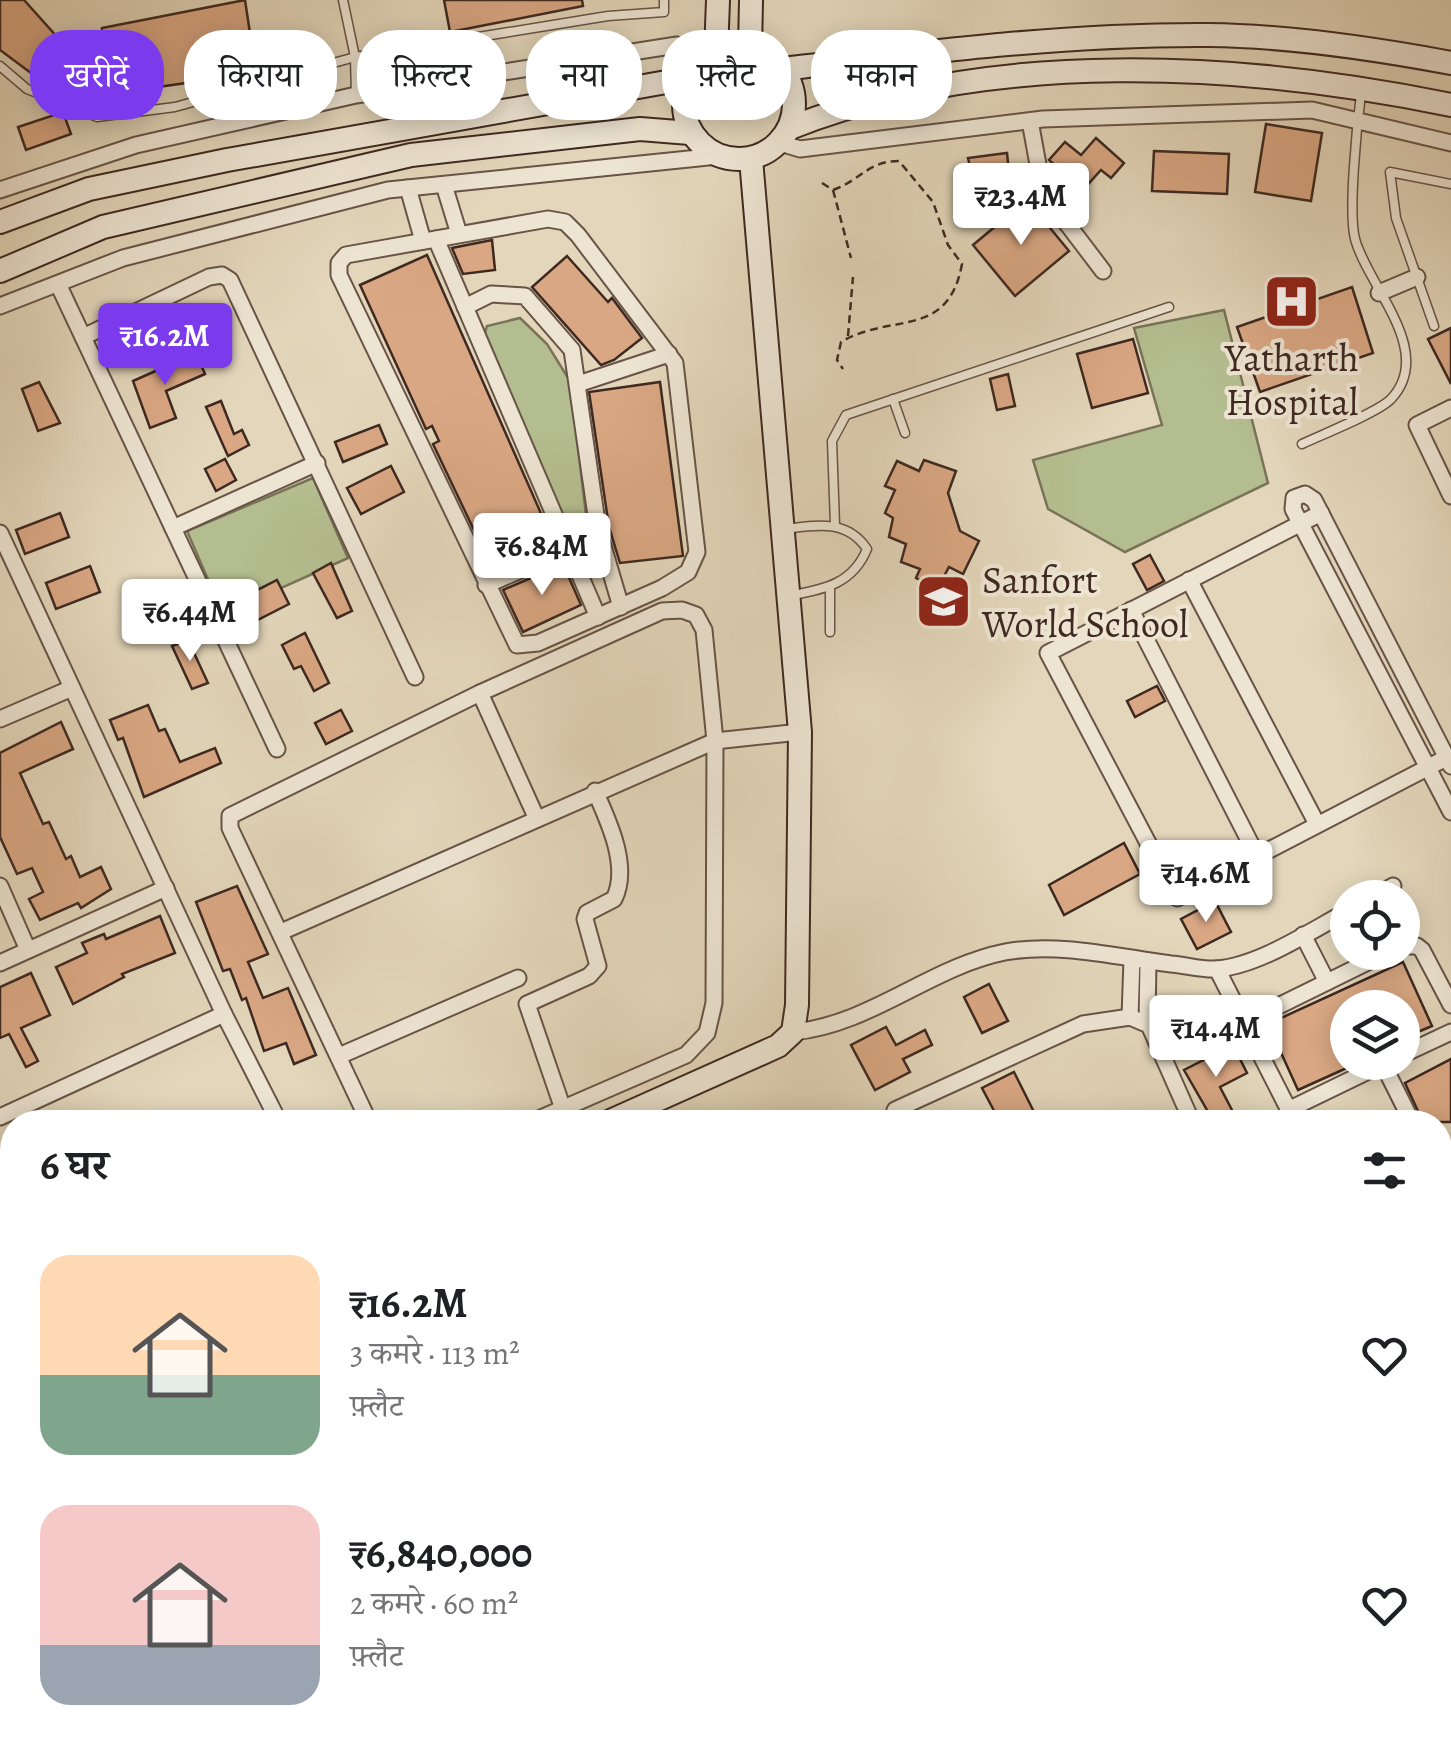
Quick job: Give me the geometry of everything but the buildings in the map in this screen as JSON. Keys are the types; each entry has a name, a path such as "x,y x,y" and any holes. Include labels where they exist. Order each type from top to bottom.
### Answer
{"street":[{"path":"715,30 718,0"},
{"path":"750,30 751,0"},
{"path":"791,68 954,49 1082,39 1211,35 1360,46 1451,64"},
{"path":"0,190 136,145 356,95 662,47"},
{"path":"0,306 124,258 388,190 718,156 751,159 785,136 862,102 954,82 1204,72 1362,86 1451,105"},
{"path":"0,222 89,189 662,83"},
{"path":"785,136 796,108 791,83"},
{"path":"785,136 800,148 1030,121 1312,110 1451,142"},
{"path":"686,120 690,133 718,156"},
{"path":"1030,121 1043,192 1103,271"},
{"path":"0,271 103,227 411,155 640,129 690,133"},
{"path":"751,159 800,732 797,1005 793,1032"},
{"path":"444,184 459,234"},
{"path":"408,188 429,240 465,307 598,616"},
{"path":"548,218 565,222 669,354 675,363 697,552 688,572 538,643 516,645 339,276 339,263 346,255 429,240 548,218"},
{"path":"83,337 209,277 222,275 230,280 415,676"},
{"path":"1379,294 1416,277"},
{"path":"58,284 277,749"},
{"path":"465,307 492,294 525,296 572,350 598,529 621,606"},
{"path":"578,384 669,354"},
{"path":"1451,408 1417,424 1451,496"},
{"path":"173,528 317,463"},
{"path":"1320,513 1301,522 1188,580 1048,654 1177,898 1428,766 1449,762 1444,736 1310,494 1294,498 1294,509 1301,522 1428,766 1451,812"},
{"path":"1,537 272,1110"},
{"path":"486,585 569,550"},
{"path":"1188,580 1317,824"},
{"path":"364,1110 230,828 233,811 480,693 662,612 682,610 696,615 704,630 715,740 714,1003 707,1033 686,1055 562,1109 527,1004 589,976 598,966 585,919 587,913 614,899 620,879 613,838 596,791"},
{"path":"1132,610 1256,856"},
{"path":"0,719 72,688"},
{"path":"480,693 536,817"},
{"path":"281,932 715,740 800,732"},
{"path":"0,886 28,950"},
{"path":"0,963 166,888"},
{"path":"635,1110 778,1046 793,1032 846,1021 995,954 1052,948 1217,969 1276,950 1330,921"},
{"path":"1304,935 1326,982"},
{"path":"1420,948 1451,1005"},
{"path":"1130,1016 1140,960"},
{"path":"1140,960 1147,1022 1187,1110"},
{"path":"1217,969 1289,1110"},
{"path":"1244,1023 1351,970"},
{"path":"339,1056 518,978"},
{"path":"15,1110 224,1014"},
{"path":"896,1110 1083,1024 1130,1016 1147,1022"},
{"path":"1420,1047 1451,1032"},
{"path":"1303,1110 1356,1080"},
{"path":"1392,1080 1406,1110"}],"lane":[{"path":"343,0 355,57 356,95"},
{"path":"0,66 27,88 97,117 175,107 355,57 608,16 664,12 664,0"},
{"path":"1302,444 1390,400 1406,368 1405,340 1379,294 1354,236 1362,86"},
{"path":"1434,326 1396,218 1390,172 1451,184"},
{"path":"834,525 832,441 846,415 1169,306"},
{"path":"894,399 905,432"},
{"path":"783,529 834,525 856,533 867,549 859,569 830,588 789,595"},
{"path":"830,588 830,632"}],"path":[{"path":"834,190 852,184 880,160 899,160 933,202 948,246 962,264 958,288 943,309 923,319 841,342 837,360 843,369"},
{"path":"822,182 834,190 850,258"},
{"path":"848,338 853,277"}],"green space":[{"path":"1224,310 1268,483 1125,552 1048,509 1033,460 1162,425 1134,328"},
{"path":"520,318 547,344 570,381 590,548 572,546 483,339 487,326"},
{"path":"313,478 348,558 223,614 187,531"}],"place":[{"name":"Yatharth Hospital","path":"1292,301"},
{"name":"Sanfort World School","path":"943,602"}]}
